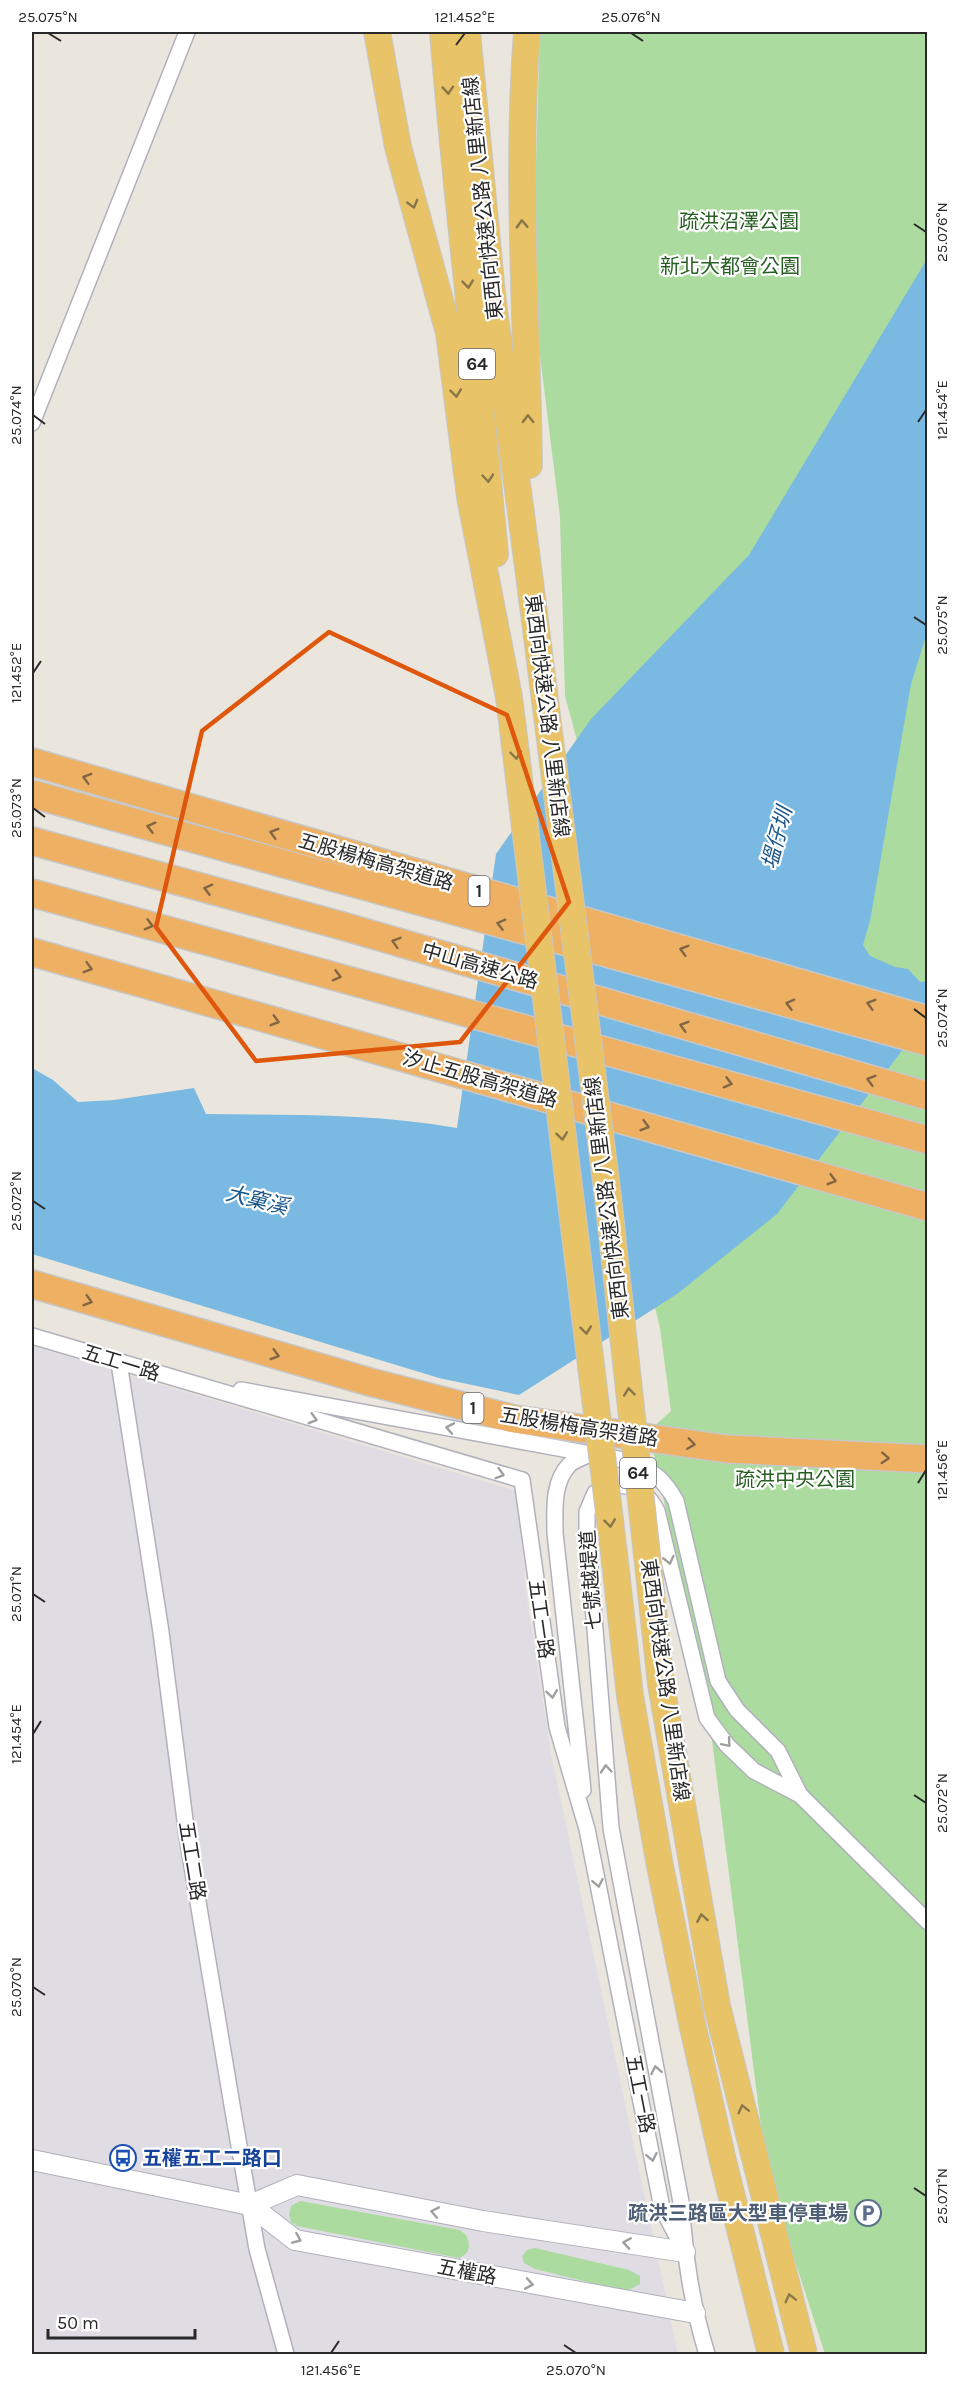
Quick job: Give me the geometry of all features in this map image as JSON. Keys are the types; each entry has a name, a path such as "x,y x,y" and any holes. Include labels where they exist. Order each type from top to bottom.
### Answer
{"highway":[{"path":"377,32 398,147 449,333 470,497 509,697"},
{"name":"東西向快速公路 八里新店線","path":"443,32 451,136 483,424 509,697 630,1696 660,1866 692,2023 771,2355"},
{"name":"東西向快速公路 八里新店線","path":"467,32 492,294 608,1197 661,1684 717,2006 804,2355"},
{"path":"527,32 523,88 521,198 530,582"},
{"name":"五股楊梅高架道路","path":"32,762 927,1020"},
{"name":"1","path":"32,794 927,1042"},
{"name":"中山高速公路","path":"32,841 346,927 927,1096"},
{"path":"32,893 927,1140"},
{"name":"汐止五股高架道路","path":"32,952 927,1207"},
{"name":"五股楊梅高架道路","path":"32,1284 359,1379 514,1419 727,1449 927,1459"}],"street":[{"path":"32,423 188,32"},
{"name":"五工一路","path":"32,1336 522,1480 556,1727 587,1829 662,2208 685,2252"},
{"name":"五工二路","path":"119,1363 161,1632 187,1836 257,2249 286,2355"},
{"name":"七號越堤道","path":"156,1374 629,1461 648,1468 665,1482 676,1501 718,1681 737,1710 778,1751 800,1795"},
{"name":"七號越堤道","path":"587,1829 555,1533 555,1500 561,1478 570,1464 590,1454"},
{"name":"七號越堤道","path":"610,1828 587,1512 595,1493 611,1485 633,1486 649,1496 657,1511 707,1718 727,1745 754,1771 800,1795 927,1922"},
{"name":"五工一路","path":"610,1828 681,2202 685,2252 695,2313 707,2355"},
{"name":"五權路","path":"32,2160 250,2205 295,2240 695,2313"},
{"path":"250,2205 297,2185 483,2221 685,2252"}],"highlighted area":[{"path":"329,632 507,715 569,902 460,1042 256,1061 156,927 202,731"}],"shaded area":[{"path":"32,1346 517,1491 526,1592 551,1754 678,2354 32,2354"}],"green space":[{"name":"新北大都會公園","path":"540,32 927,32 927,2354 825,2354 767,2174 707,1701 649,1431 671,1411 660,1328 620,1164 596,810 565,696 560,517 532,291"},
{"path":"300,2201 460,2230 466,2235 469,2249 459,2258 297,2226 291,2222 289,2215 291,2206"},
{"path":"535,2248 629,2270 640,2276 640,2284 629,2290 620,2290 535,2269 524,2263 522,2256 527,2250"}],"water":[{"path":"927,259 927,633 911,684 870,921 863,945 870,956 895,967 908,969 920,982 927,981 927,1018 777,1214 677,1294 519,1395 439,1378 32,1254 32,1068 53,1080 78,1102 114,1100 194,1088 206,1114 363,1117 457,1128 496,854 591,719 749,555"}],"place":[{"name":"五權五工二路口","path":"123,2158"},
{"name":"疏洪三路區大型車停車場","path":"868,2213"}],"park label":[{"name":"疏洪沼澤公園","path":"739,221"},
{"name":"疏洪中央公園","path":"795,1479"}],"water label":[{"name":"塭仔圳","path":"777,838"},
{"name":"大窠溪","path":"257,1200"}]}
